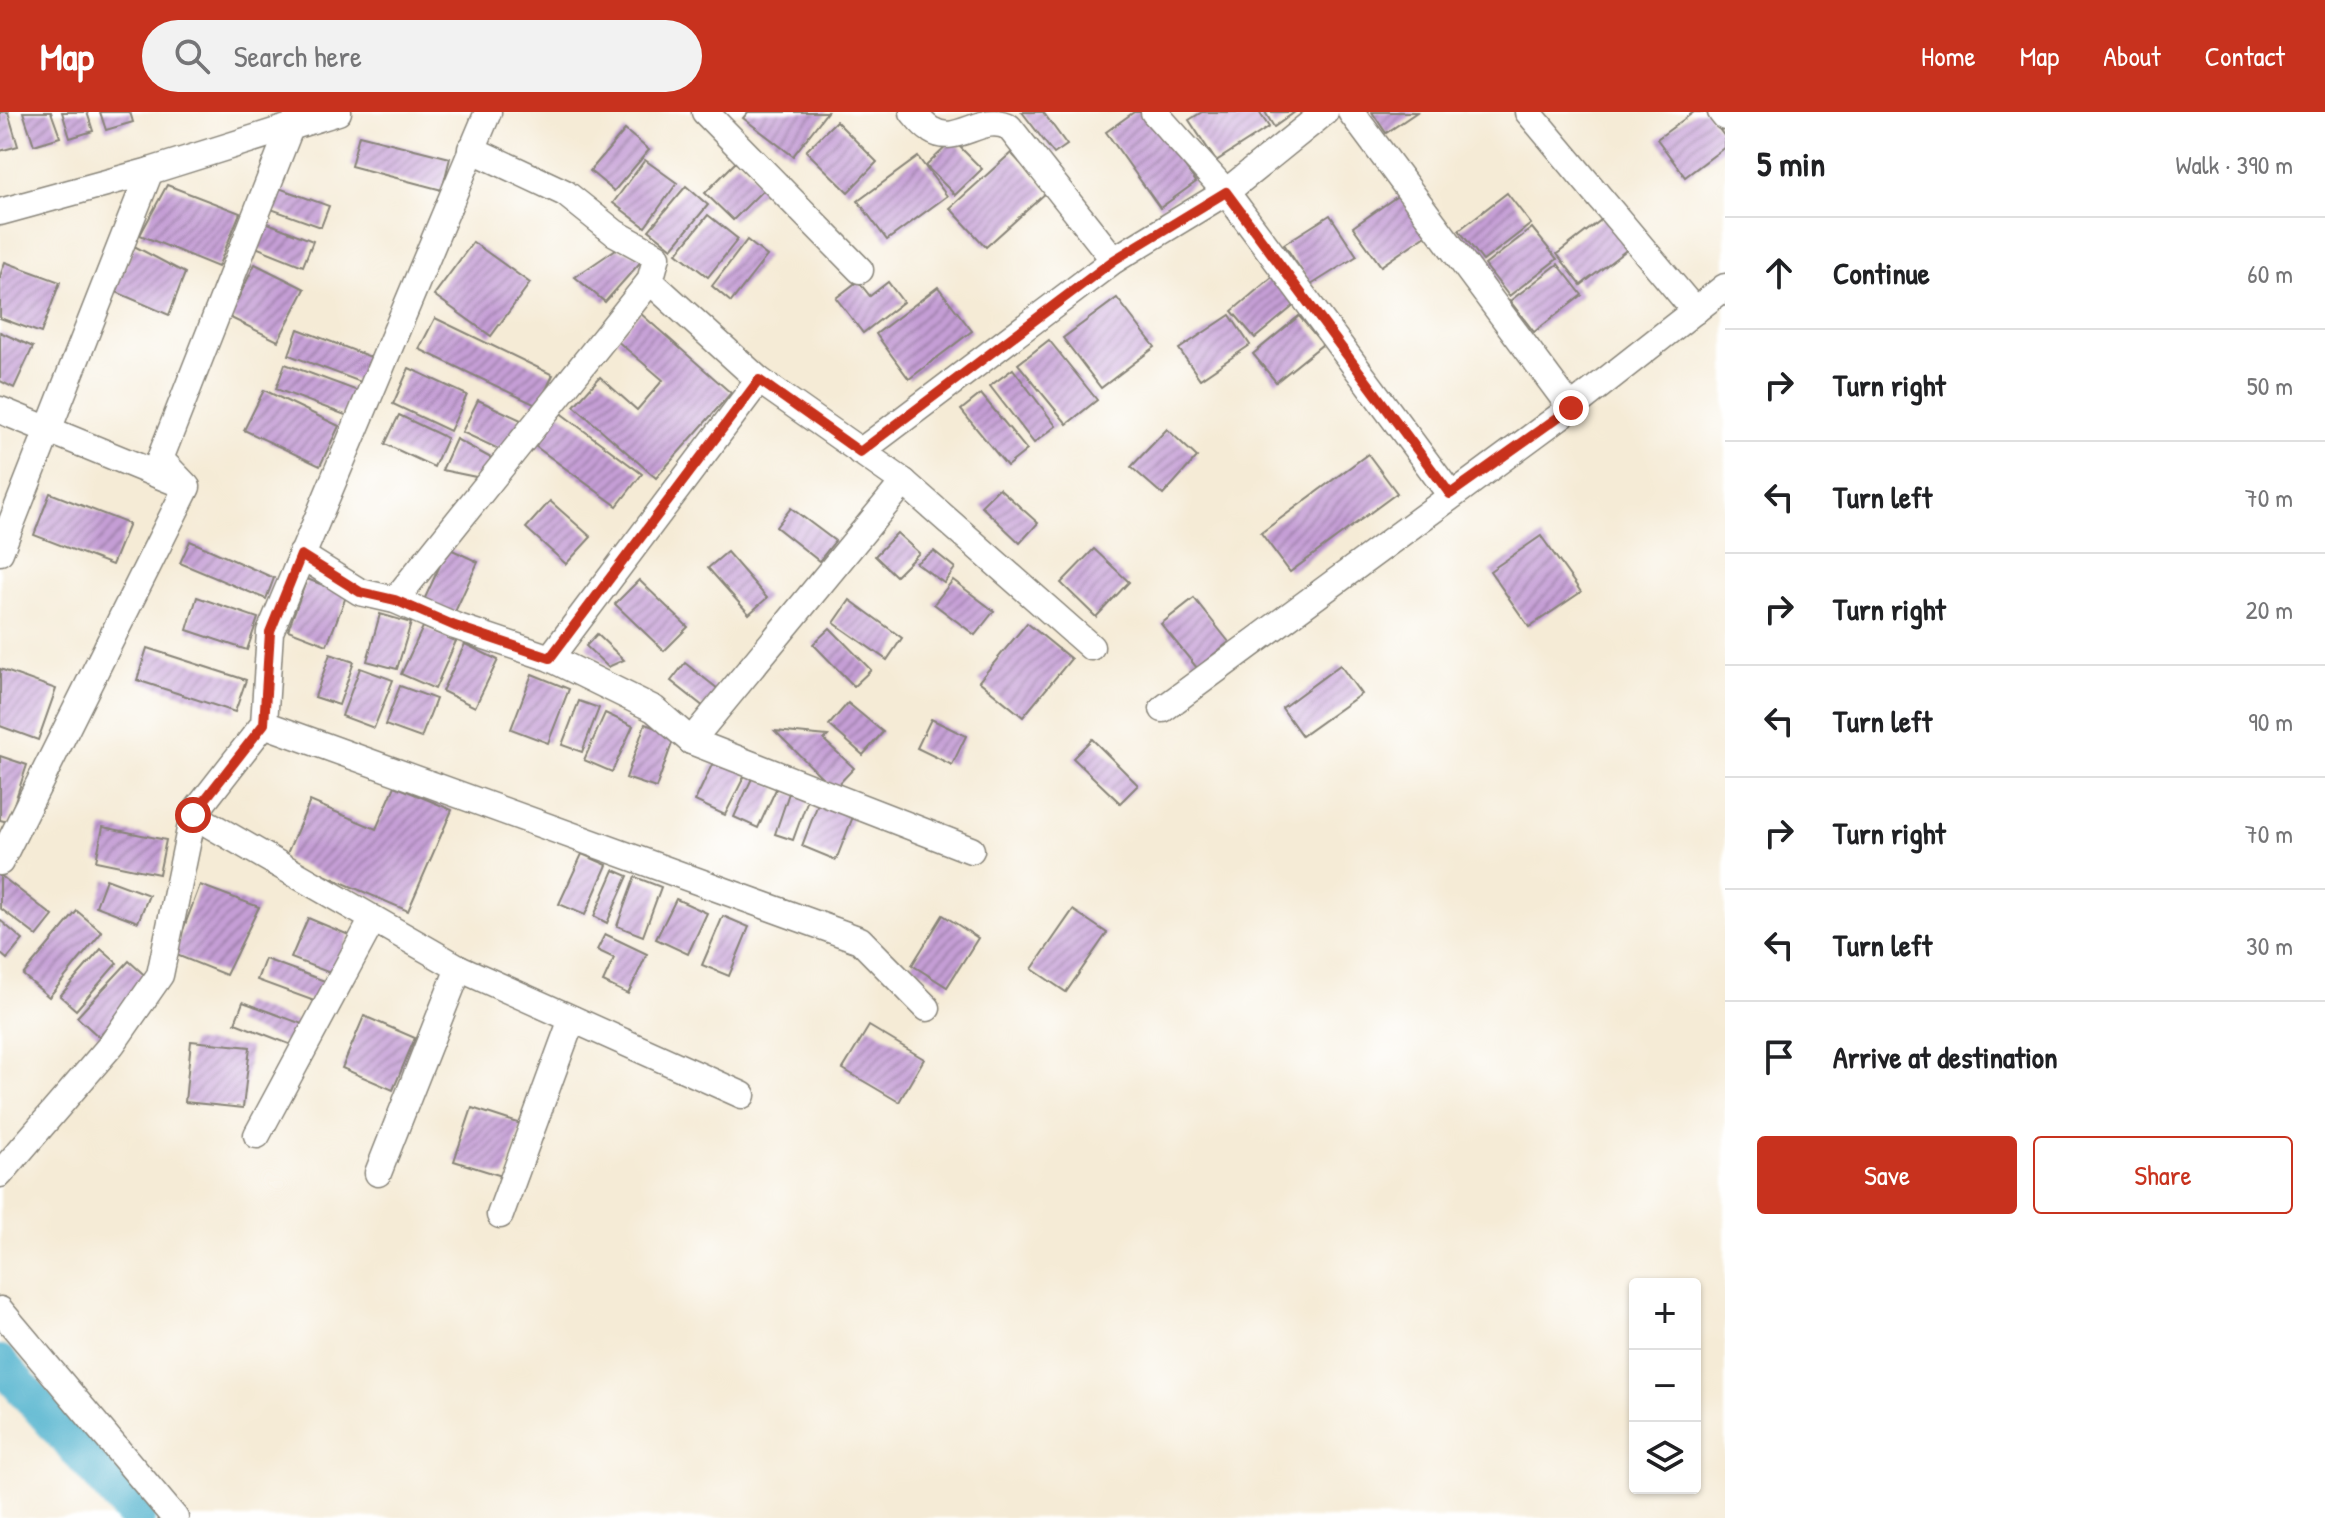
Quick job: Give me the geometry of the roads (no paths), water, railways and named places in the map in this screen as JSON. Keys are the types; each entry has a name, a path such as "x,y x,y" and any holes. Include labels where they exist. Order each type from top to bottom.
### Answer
{"street":[{"path":"0,212 150,171 338,112"},
{"path":"0,1174 112,1044 160,975 193,815 264,724 270,632 488,112"},
{"path":"705,112 860,270"},
{"path":"913,112 932,131 946,134 984,121 1000,121 1009,127 1114,260"},
{"path":"1154,112 1226,192 1450,494"},
{"path":"860,452 1114,260 1226,192 1325,112"},
{"path":"1351,112 1571,408"},
{"path":"1528,112 1695,311"},
{"path":"1721,112 1725,117"},
{"path":"187,487 160,459 290,128"},
{"path":"395,600 650,281 657,256 615,233 565,193 471,149"},
{"path":"0,552 150,171"},
{"path":"650,281 759,380 904,482 1091,647"},
{"path":"1163,709 1450,494 1571,408 1725,287"},
{"path":"550,658 759,380"},
{"path":"0,410 187,487"},
{"path":"691,741 904,482"},
{"path":"0,862 187,487"},
{"path":"301,555 360,592 395,600 455,626 550,658 654,709 691,741 971,850"},
{"path":"264,724 860,940 927,1008"},
{"path":"193,815 459,968 742,1095"},
{"path":"257,1135 373,919"},
{"path":"378,1173 459,968"},
{"path":"500,1215 572,1019"},
{"path":"0,1310 175,1518"}],"waterway":[{"path":"0,1363 137,1518"}]}
